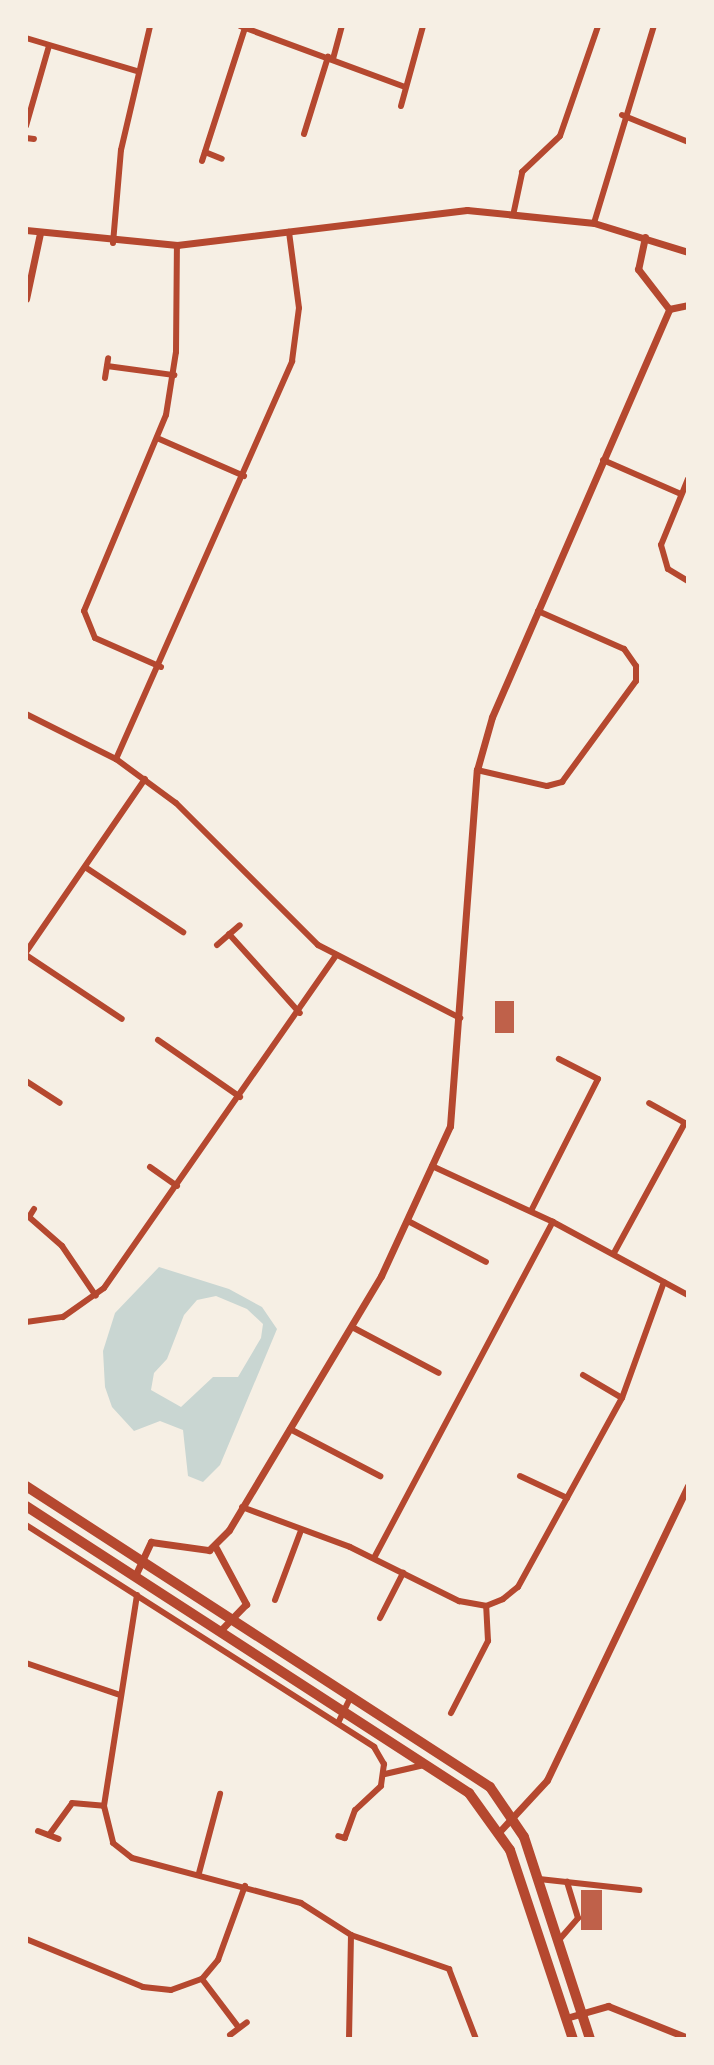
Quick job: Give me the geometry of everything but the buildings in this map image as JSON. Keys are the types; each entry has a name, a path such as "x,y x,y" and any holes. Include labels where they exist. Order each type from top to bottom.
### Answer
{"highway":[{"path":"26,1486 465,1767 515,1819 539,1879 590,2039"},
{"path":"26,1506 430,1764 469,1793 500,1831 573,2039"}],"street":[{"path":"113,243 121,150 137,71 150,26"},
{"path":"304,134 342,26"},
{"path":"401,106 423,26"},
{"path":"514,211 522,172 561,136 598,26"},
{"path":"594,223 622,115 654,26"},
{"path":"202,161 243,27 405,87"},
{"path":"26,38 137,71"},
{"path":"26,126 49,46"},
{"path":"622,115 688,142"},
{"path":"205,152 222,159"},
{"path":"26,230 113,243 177,245 430,211 514,211 594,223 688,252"},
{"path":"116,759 161,667 244,476 298,334 289,232"},
{"path":"26,299 40,233"},
{"path":"645,237 638,269 669,309"},
{"path":"161,667 95,638 84,622 85,601 157,438 174,375 177,245"},
{"path":"669,309 688,305"},
{"path":"135,1576 144,1547 162,1540 198,1551 216,1548 352,1327 408,1221 450,1126 462,1019 477,770 538,611 669,309"},
{"path":"105,378 108,358"},
{"path":"107,366 174,375"},
{"path":"157,438 244,476"},
{"path":"603,460 681,494"},
{"path":"688,479 661,551 668,569 688,581"},
{"path":"477,770 547,786 562,782 636,681 636,666 624,649 538,611"},
{"path":"26,714 116,759 145,779 336,955 462,1019"},
{"path":"122,1019 26,953 145,779"},
{"path":"85,867 183,932"},
{"path":"217,945 240,925"},
{"path":"229,934 300,1013"},
{"path":"26,1322 63,1317 96,1296 300,1013 336,955"},
{"path":"158,1040 240,1097"},
{"path":"531,1211 598,1079 559,1059"},
{"path":"26,1081 60,1103"},
{"path":"614,1253 685,1123 649,1103"},
{"path":"432,1166 553,1222 614,1253 688,1296"},
{"path":"150,1167 177,1186"},
{"path":"34,1209 28,1218 62,1247 96,1296"},
{"path":"408,1221 486,1262"},
{"path":"374,1558 553,1222"},
{"path":"242,1507 300,1533 374,1558 459,1601 486,1606 518,1587 622,1398 664,1282"},
{"path":"352,1327 439,1373"},
{"path":"583,1375 622,1398"},
{"path":"290,1429 380,1476"},
{"path":"520,1476 567,1498"},
{"path":"500,1831 515,1819 547,1780 688,1486"},
{"path":"26,1525 374,1747 385,1774 377,1792 355,1810 345,1838 338,1836"},
{"path":"275,1600 300,1533"},
{"path":"216,1548 225,1572 244,1591 246,1604 237,1620 221,1630"},
{"path":"94,1568 103,1555"},
{"path":"380,1618 402,1573"},
{"path":"137,1595 104,1806 107,1835 124,1854 301,1903 351,1935 449,1969 476,2039"},
{"path":"451,1713 488,1641 486,1606"},
{"path":"26,1663 120,1695"},
{"path":"338,1723 352,1693"},
{"path":"385,1774 430,1764"},
{"path":"199,1873 220,1794"},
{"path":"49,1835 72,1803 104,1806"},
{"path":"38,1831 59,1839"},
{"path":"539,1879 639,1890"},
{"path":"559,1940 578,1918 567,1882"},
{"path":"26,1938 143,1987 171,1990 202,1979 218,1960 245,1886"},
{"path":"349,2039 351,1935"},
{"path":"202,1979 239,2028"},
{"path":"566,2018 608,2006 688,2038"},
{"path":"230,2035 247,2022"}],"shaded area":[{"path":"159,1267 229,1289 262,1307 277,1329 220,1465 203,1482 188,1476 183,1430 160,1421 134,1431 112,1407 105,1387 103,1351 115,1313","holes":["216,1296 247,1309 263,1324 261,1338 238,1377 213,1377 181,1407 151,1390 154,1373 167,1359 184,1315 197,1300"]}]}
